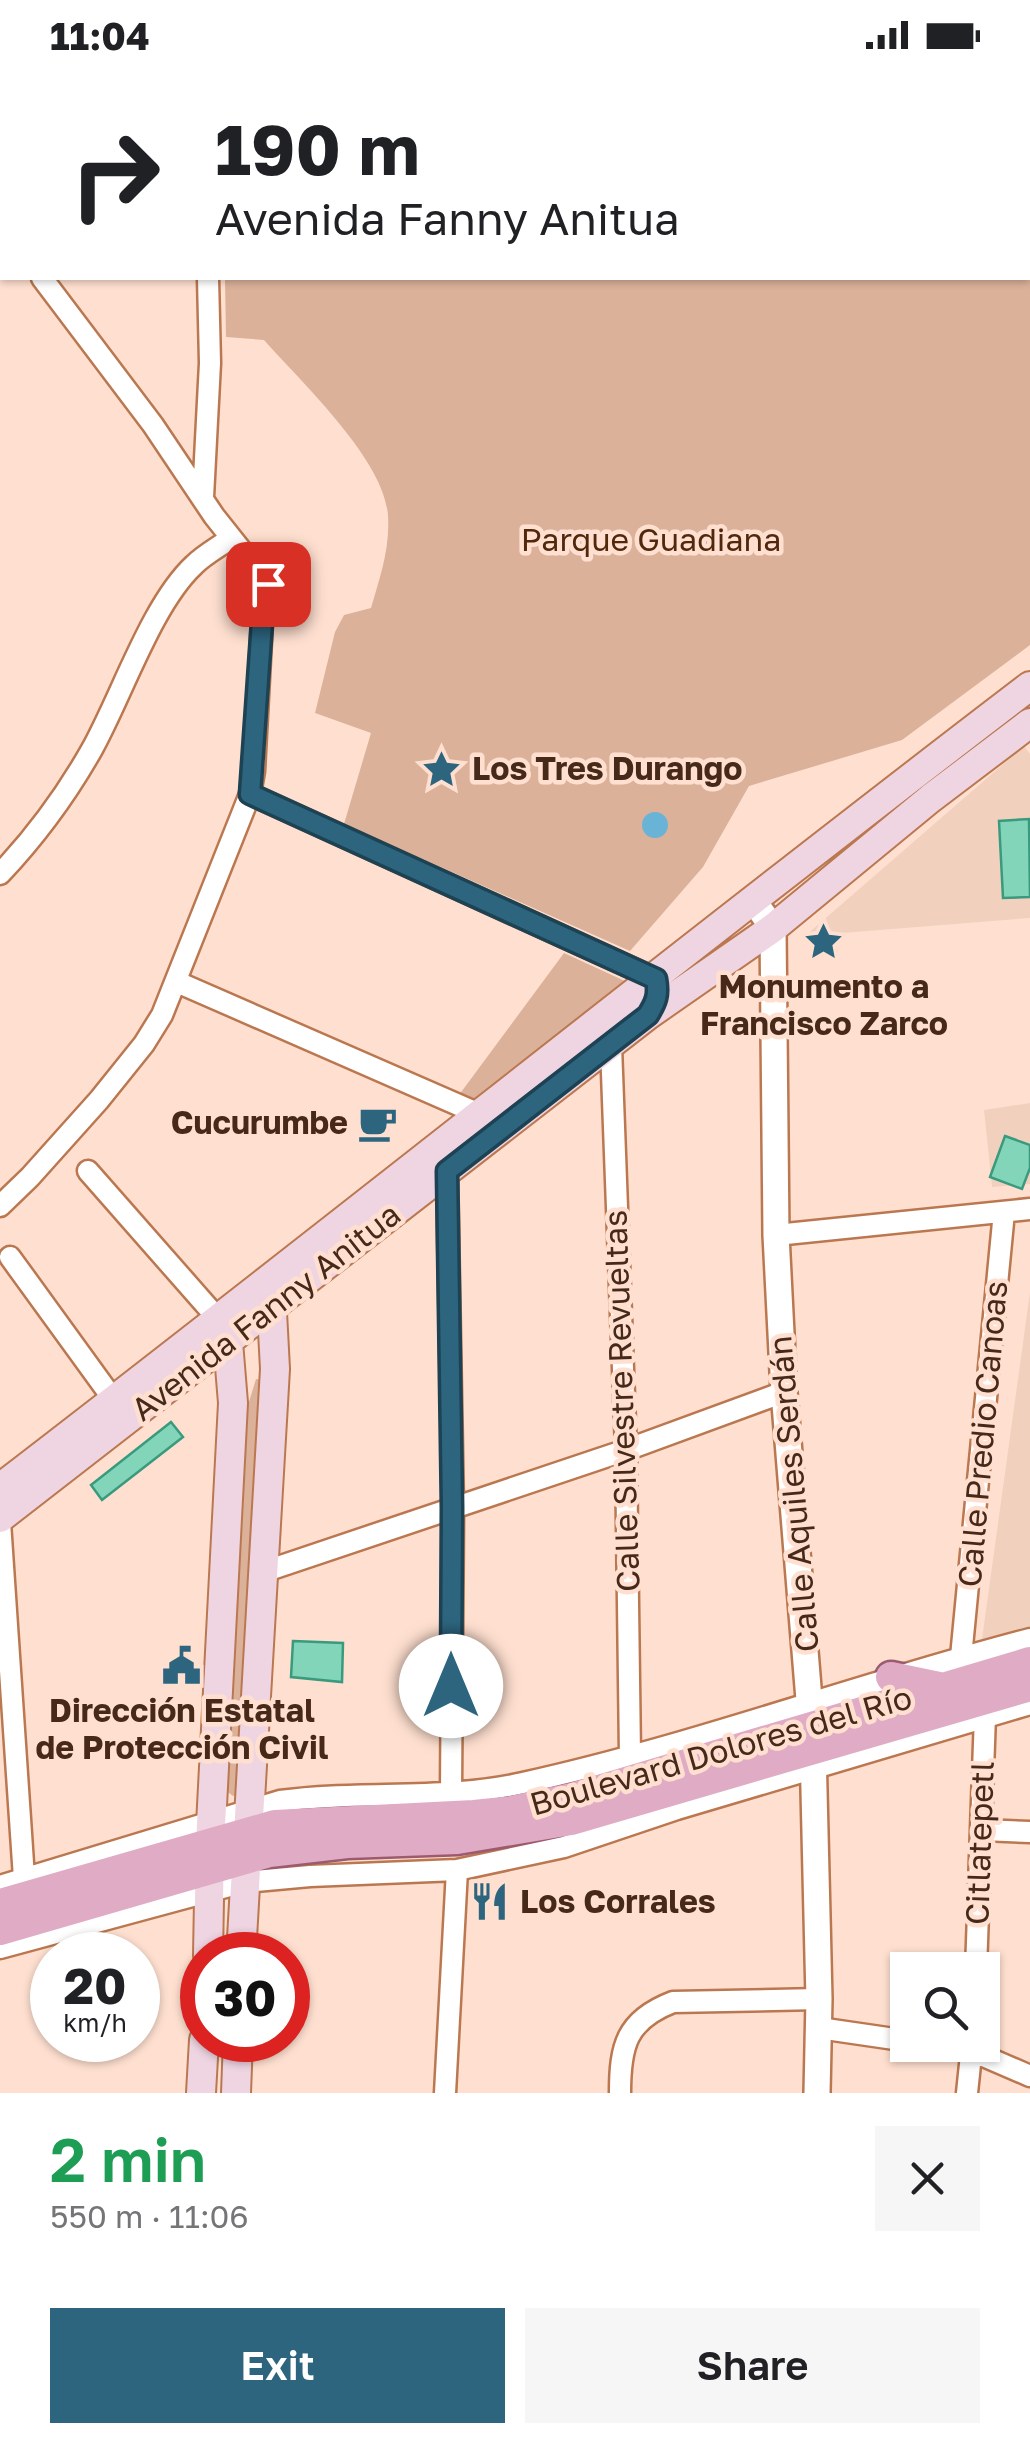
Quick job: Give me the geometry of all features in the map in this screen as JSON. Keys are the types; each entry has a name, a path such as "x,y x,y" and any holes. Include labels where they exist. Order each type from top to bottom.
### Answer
{"main road":[{"name":"Avenida Fanny Anitua","path":"0,1488 121,1410 228,1332 271,1294 494,1121 656,979 754,900 1030,686"},
{"name":"Avenida Fanny Anitua","path":"271,1294 447,1171 494,1121 611,1046 648,1015 772,928 931,798 1028,729"},
{"path":"648,1015 657,999 656,979"},
{"path":"242,1932 263,1572 272,1365 271,1294"},
{"path":"228,1332 272,1365"},
{"path":"208,1932 233,1403 228,1332"},
{"path":"233,1403 251,1369 272,1365"},
{"name":"Avenida Fanny Anitua","path":"0,1520 121,1410"},
{"name":"Boulevard Dolores del Río","path":"246,1845 295,1847 457,1840 572,1820 942,1688 1030,1662"},
{"path":"892,1677 942,1688"},
{"name":"Boulevard Dolores del Río","path":"0,1930 302,1822 474,1816 572,1798 812,1736 1030,1686"},
{"path":"519,1784 572,1798"},
{"name":"Boulevard Dolores del Río","path":"0,1904 210,1856"},
{"path":"201,2093 203,2062"},
{"path":"236,2093 237,2062"}],"street":[{"path":"0,1206 76,1127 144,1044 162,1015 250,794 268,584 43,280"},
{"path":"203,497 210,363 208,280"},
{"path":"0,874 27,846 91,752 180,580 202,558 232,538"},
{"path":"1005,705 1028,729"},
{"path":"250,794 656,979"},
{"path":"754,900 772,928"},
{"name":"Calle Aquiles Serdán","path":"772,928 776,1235 784,1392 812,1736 819,1999 817,2093"},
{"path":"176,982 494,1121"},
{"name":"Calle Silvestre Revueltas","path":"611,1046 626,1450 630,1756"},
{"path":"88,1171 228,1332"},
{"path":"447,1171 452,1508 450,1792"},
{"path":"776,1235 1030,1209"},
{"name":"Calle Predio Canoas","path":"962,1657 1004,1212"},
{"path":"10,1257 121,1410"},
{"path":"263,1572 626,1450 784,1392"},
{"path":"0,1520 24,1878"},
{"path":"246,1845 457,1870 564,1846 812,1736 892,1677 1030,1639"},
{"path":"0,1948 210,1856 246,1845 310,1797 450,1792 519,1784 630,1756 984,1716 1030,1704"},
{"name":"Citlatepetl","path":"977,1952 984,1716"},
{"path":"982,1830 1030,1832"},
{"path":"0,1886 24,1878 210,1856"},
{"path":"445,2093 457,1870"},
{"path":"620,2093 625,2044 634,2024 651,2010 673,2002 819,1999"},
{"path":"818,2028 890,2038"},
{"path":"967,2093 970,2062"},
{"path":"1000,2062 1030,2076"}],"shaded area":[{"path":"1024,746 1030,754 1030,918 805,936"},
{"path":"1030,1103 1030,1184 992,1187 984,1110"},
{"path":"1030,1292 1030,1626 982,1639"}],"green space":[{"name":"Parque Guadiana","path":"225,280 1030,280 1030,645 902,740 749,786 703,867 630,951 344,824 371,733 315,713 335,632 344,615 371,608 387,540 388,516 383,494 373,471 339,423 264,340 226,337"},
{"path":"564,953 627,982 484,1106 459,1095"},
{"path":"256,1379 264,1380 246,1790 233,1796 225,1790 248,1405"}],"water":[{"path":"655,812 664,816 668,825 664,834 655,838 646,834 642,825 646,816"}],"building":[{"path":"1029,819 1030,897 1003,898 999,821"},
{"path":"1005,1136 1030,1145 1030,1168 1022,1189 990,1177"},
{"path":"171,1422 183,1437 102,1500 91,1485"},
{"path":"293,1641 343,1643 342,1682 291,1677"}],"place":[{"name":"Los Tres Durango","path":"442,769"},
{"name":"Monumento a Francisco Zarco","path":"824,942"},
{"name":"Cucurumbe","path":"378,1123"},
{"name":"Dirección Estatal de Protección Civil","path":"182,1666"},
{"name":"Los Corrales","path":"490,1902"}],"route":[{"path":"268,584 258,664 250,794 656,979 658,992 648,1015 447,1171 451,1686"}]}
